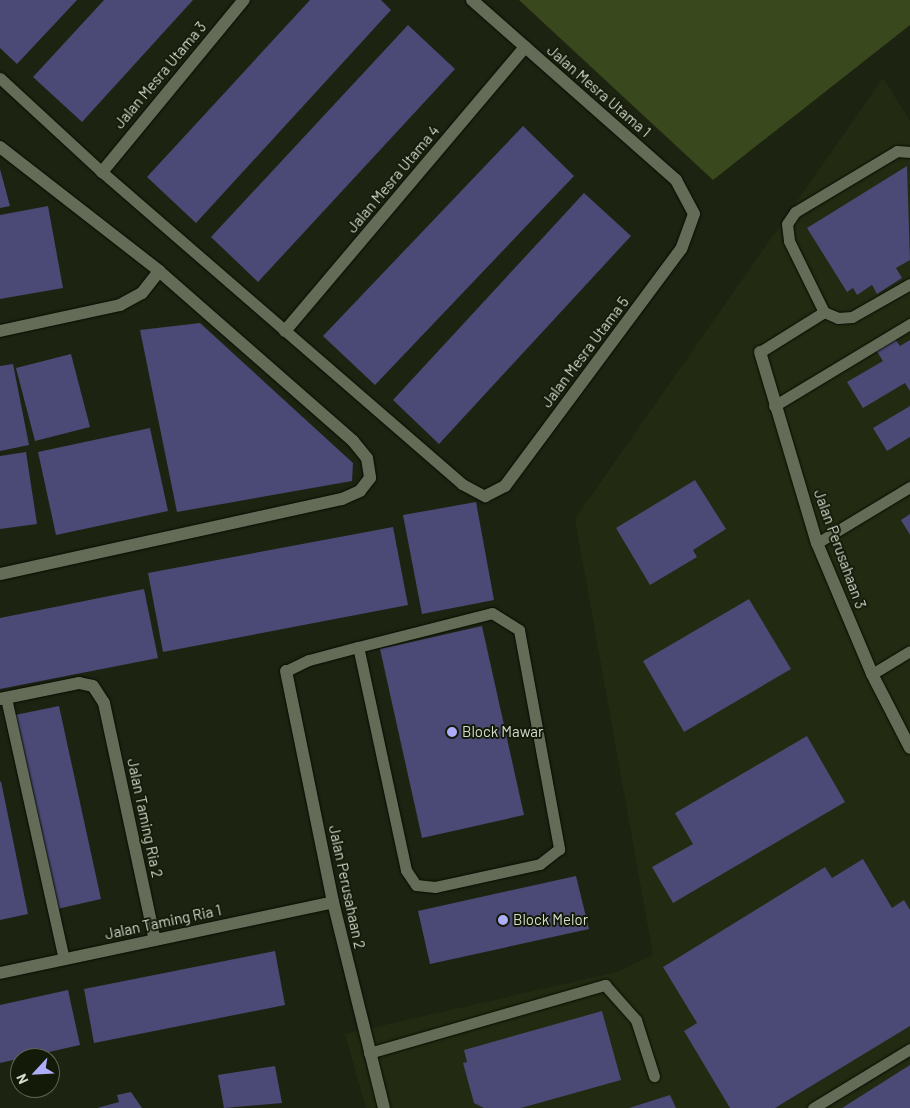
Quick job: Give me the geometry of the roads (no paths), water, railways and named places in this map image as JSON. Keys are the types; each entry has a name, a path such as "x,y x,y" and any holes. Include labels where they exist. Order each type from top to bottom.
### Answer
{"street":[{"name":"Jalan Mesra Utama 3","path":"102,172 244,0"},
{"name":"Jalan Mesra Utama 1","path":"472,0 676,180 694,214"},
{"name":"Jalan Mesra Utama 4","path":"285,332 525,47"},
{"path":"0,147 159,271 353,441 367,458 370,478 360,491 342,499 0,574"},
{"name":"Jalan Mesra Utama 5","path":"484,496 505,486 664,273 681,249 694,214"},
{"path":"0,331 120,305 142,293 159,271"},
{"name":"Jalan Perusahaan 3","path":"760,352 774,406 817,542 872,674 910,748"},
{"name":"Jalan Perusahaan 2","path":"286,671 332,902 384,1108"},
{"name":"Jalan Taming Ria 2","path":"3,699 79,683 93,686 104,703 155,940"},
{"name":"Jalan Taming Ria 1","path":"0,973 332,902"}],"lane":[{"path":"0,78 102,172 285,332 462,484 484,496"},
{"path":"910,152 897,151 795,212 787,224 789,241 824,312 838,318 852,317 910,284"},
{"path":"760,352 824,312"},
{"path":"774,406 910,324"},
{"path":"817,542 910,487"},
{"path":"286,671 358,647 492,613 519,630 559,849 540,864 435,887 416,885 406,870 358,647"},
{"path":"872,674 910,651"},
{"path":"3,699 64,959"},
{"path":"369,1054 604,985 636,1020 654,1076"},
{"path":"813,1108 910,1049"}],"place":[{"name":"Block Mawar","path":"452,732"},
{"name":"Block Melor","path":"503,920"}]}
